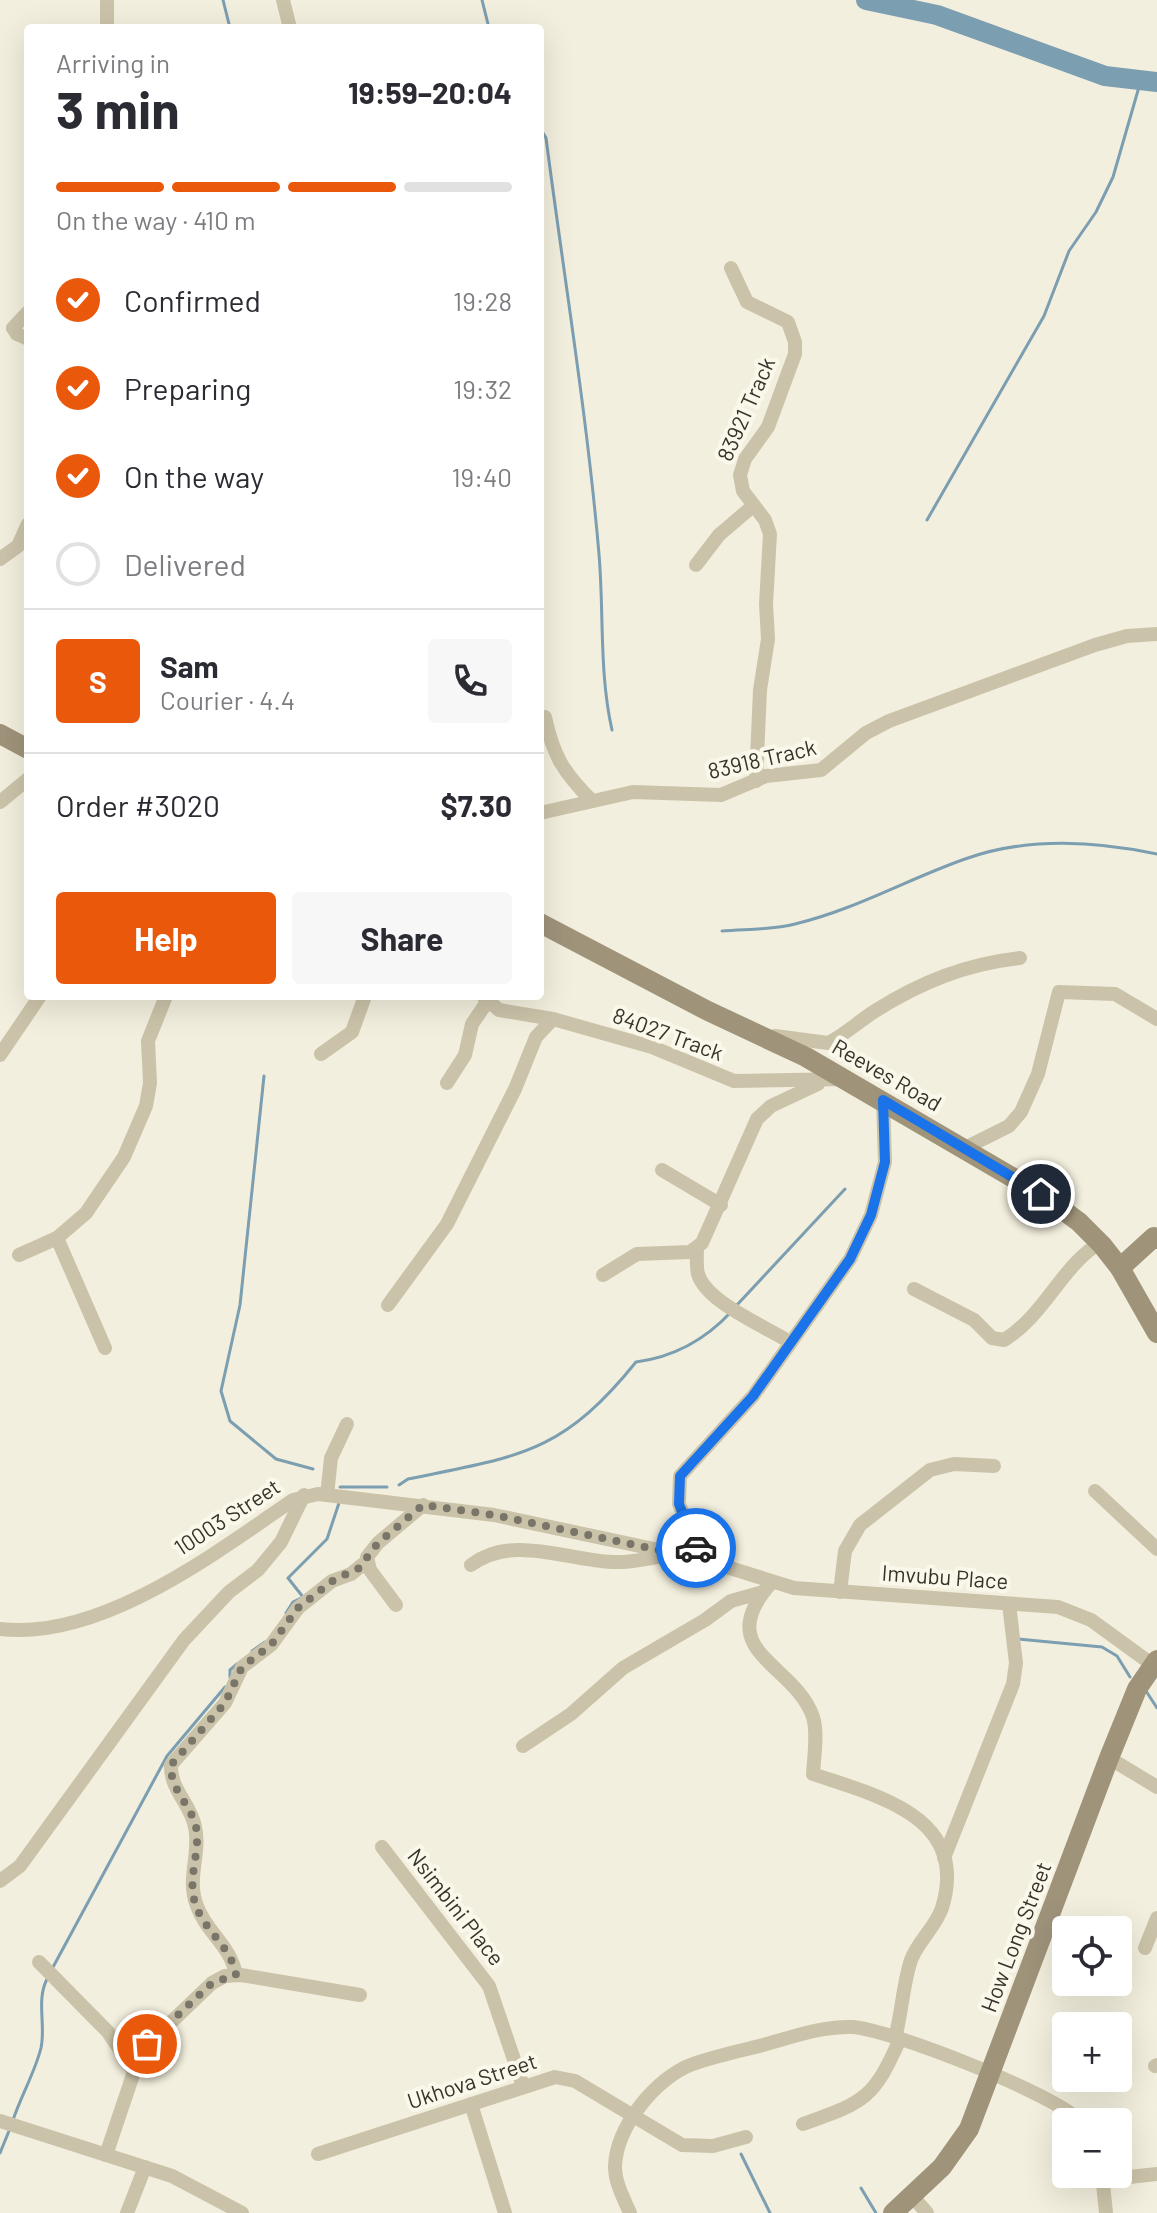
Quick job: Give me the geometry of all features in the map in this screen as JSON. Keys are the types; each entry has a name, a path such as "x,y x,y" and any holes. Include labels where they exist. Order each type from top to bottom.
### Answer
{"street":[{"path":"107,0 107,24"},
{"path":"283,0 289,24"},
{"name":"83921 Track","path":"731,268 744,299 754,308 788,322 796,346 768,427 741,469 743,491 765,520 770,534 766,604 768,639 760,690 756,781"},
{"path":"24,316 13,328 24,337"},
{"path":"696,565 713,541 753,506"},
{"path":"0,559 18,546 24,533"},
{"name":"83918 Track","path":"544,812 641,791 721,795 773,775 821,770 833,764 856,741 889,721 1095,645 1127,636 1157,634"},
{"path":"545,717 551,749 592,801"},
{"path":"0,734 24,747"},
{"path":"0,802 24,782"},
{"name":"Reeves Road","path":"544,925 847,1079 1041,1194 1100,1243 1120,1268 1157,1333"},
{"path":"759,1034 828,1043 876,1010 939,975 974,964 1020,958"},
{"path":"965,1148 1009,1126 1021,1112 1038,1074 1059,992 1115,994 1157,1019"},
{"path":"0,1055 37,1000"},
{"path":"19,1255 57,1238 86,1213 136,1134 150,1083 148,1041 164,1000"},
{"path":"321,1054 352,1032 364,1000"},
{"path":"447,1083 465,1055 472,1024 484,1000"},
{"name":"84027 Track","path":"487,1000 505,1012 553,1019 652,1047 734,1081 825,1082 847,1079"},
{"path":"388,1305 452,1214 515,1089 536,1037 553,1019"},
{"path":"603,1275 637,1254 681,1253 697,1248 710,1232 748,1134 763,1111 825,1082"},
{"path":"701,1559 679,1504 680,1476 694,1458 729,1426 850,1259 871,1215 885,1162 883,1100"},
{"path":"662,1170 721,1205"},
{"path":"1120,1268 1156,1237"},
{"path":"57,1238 105,1348"},
{"path":"914,1289 974,1320 992,1338 1000,1341 1008,1338 1052,1297 1080,1256 1100,1243"},
{"path":"697,1248 698,1272 705,1285 733,1310 790,1342"},
{"path":"327,1495 331,1458 347,1424"},
{"path":"840,1592 845,1551 860,1525 930,1470 954,1464 994,1466"},
{"path":"1095,1491 1157,1549"},
{"path":"0,1881 20,1866 184,1640 229,1592 258,1570 281,1542 304,1495"},
{"name":"10003 Street","path":"0,1629 29,1631 52,1627 135,1600 304,1495 423,1505 494,1515 701,1559 720,1566"},
{"path":"236,1975 227,1949 197,1908 191,1880 195,1824 175,1789 171,1765 225,1703 242,1667 271,1645 298,1608 332,1581 351,1574 367,1561 378,1543 423,1505"},
{"path":"471,1565 489,1554 512,1550 610,1562 674,1555"},
{"path":"367,1561 396,1605"},
{"name":"Imvubu Place","path":"720,1566 767,1588 1074,1611 1155,1663"},
{"path":"523,1746 571,1714 623,1668 705,1620 731,1601 767,1588"},
{"path":"767,1588 752,1610 751,1639 813,1716 813,1774 908,1808 929,1829 944,1858 947,1882 942,1908 934,1927 913,1956 898,2038 879,2083 853,2106 803,2124"},
{"path":"944,1858 1013,1684 1016,1663 1009,1604"},
{"name":"How Long Street","path":"893,2213 942,2167 963,2140 1109,1758 1137,1689 1155,1663"},
{"path":"1109,1758 1157,1787"},
{"name":"Nsimbini Place","path":"382,1847 489,1986 523,2086"},
{"path":"1145,1948 1157,1918"},
{"path":"39,1962 108,2032 133,2069"},
{"path":"106,2155 133,2069 147,2044 212,1983 236,1975 360,1995"},
{"path":"630,2213 615,2166 619,2147 634,2116 669,2076 692,2064 827,2028 860,2028 898,2038 990,2073 1064,2108"},
{"name":"Ukhova Street","path":"318,2154 555,2077 570,2079 682,2145 713,2146 746,2137"},
{"path":"471,2104 505,2213"},
{"path":"0,2121 145,2167 201,2189 242,2213"},
{"path":"127,2213 145,2167"},
{"path":"1132,2175 1157,2174"},
{"path":"1103,2188 1106,2213"},
{"path":"912,2196 927,2213"}],"waterway":[{"path":"223,0 229,24"},
{"path":"482,0 488,24"},
{"path":"866,0 937,15 1105,76 1157,82"},
{"path":"927,520 1044,316 1069,251 1096,212 1113,177 1141,80"},
{"path":"544,135 588,450 599,554 603,664 612,730"},
{"path":"722,931 777,927 817,918 965,859 1012,847 1086,844 1157,854"},
{"path":"264,1076 240,1305 221,1391 230,1421 276,1459 313,1469"},
{"path":"736,1306 845,1189"},
{"path":"399,1485 408,1479 480,1464 536,1447 584,1416 636,1362 688,1346 731,1312"},
{"path":"340,1487 387,1487"},
{"path":"286,1613 293,1602 303,1597 288,1578 327,1539 340,1500"},
{"path":"1018,1639 1102,1647 1117,1656 1130,1677"},
{"path":"252,1651 265,1642"},
{"path":"230,1677 230,1670 237,1664"},
{"path":"52,1969 167,1756 225,1687"},
{"path":"1146,1691 1157,1708"},
{"path":"13,2120 41,2048 42,1996 47,1979"},
{"path":"0,2153 9,2131"},
{"path":"741,2154 770,2213"},
{"path":"861,2188 876,2213"}],"way so far":[{"path":"147,2044 212,1983 225,1976 236,1975 234,1961 197,1908 191,1880 195,1824 175,1789 171,1765 225,1703 242,1667 271,1645 298,1608 335,1579 358,1569 378,1543 423,1505 494,1515 701,1559 696,1548"}],"route":[{"path":"696,1548 679,1504 677,1492 680,1476 694,1458 729,1426 753,1396 795,1332 850,1259 871,1215 885,1162 883,1100 1041,1194"}]}
